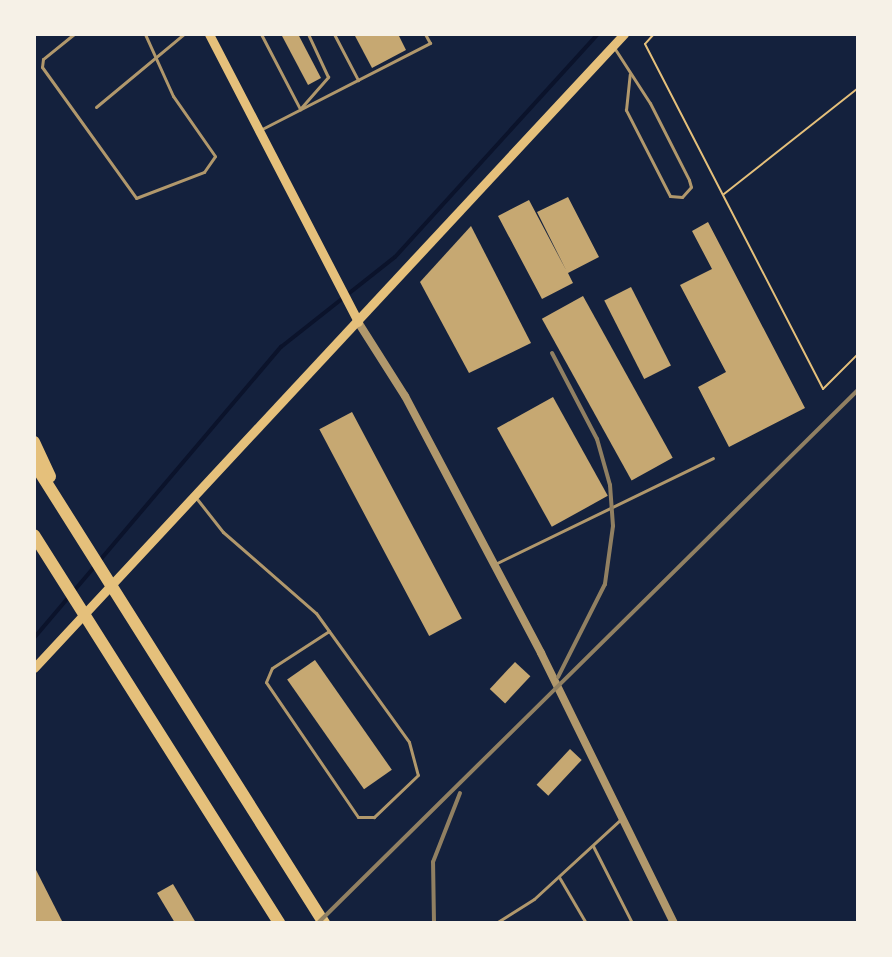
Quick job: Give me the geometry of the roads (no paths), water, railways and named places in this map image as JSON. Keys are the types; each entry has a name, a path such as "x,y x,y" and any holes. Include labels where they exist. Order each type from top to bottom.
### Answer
{"highway":[{"path":"34,442 78,533"},
{"path":"34,463 324,923"},
{"path":"34,535 279,923"}],"main road":[{"path":"209,34 358,322"},
{"path":"34,668 624,34"}],"street":[{"path":"358,322 405,396 492,566 546,663 674,923"}],"lane":[{"path":"74,34 43,59 42,67 136,198 204,172 215,156 155,61 145,34"},
{"path":"96,107 184,34"},
{"path":"261,34 300,109"},
{"path":"300,109 328,77 308,34"},
{"path":"334,34 358,80"},
{"path":"258,131 430,43 425,34"},
{"path":"613,45 630,74 689,180 691,187 682,197 670,196 626,110 630,74"},
{"path":"492,566 713,458"},
{"path":"194,496 223,532 316,613 329,631 409,742 419,767 418,775 374,817 358,817 266,682 272,668 329,631"},
{"path":"496,923 559,877 621,819"},
{"path":"593,846 632,923"},
{"path":"559,877 586,923"}],"waterway":[{"path":"34,638 281,347 395,257 598,34"}],"railway":[{"path":"552,353 597,439 610,485 613,526 605,584 558,677"},
{"path":"318,923 858,390"},
{"path":"434,923 433,862 460,793"}]}
